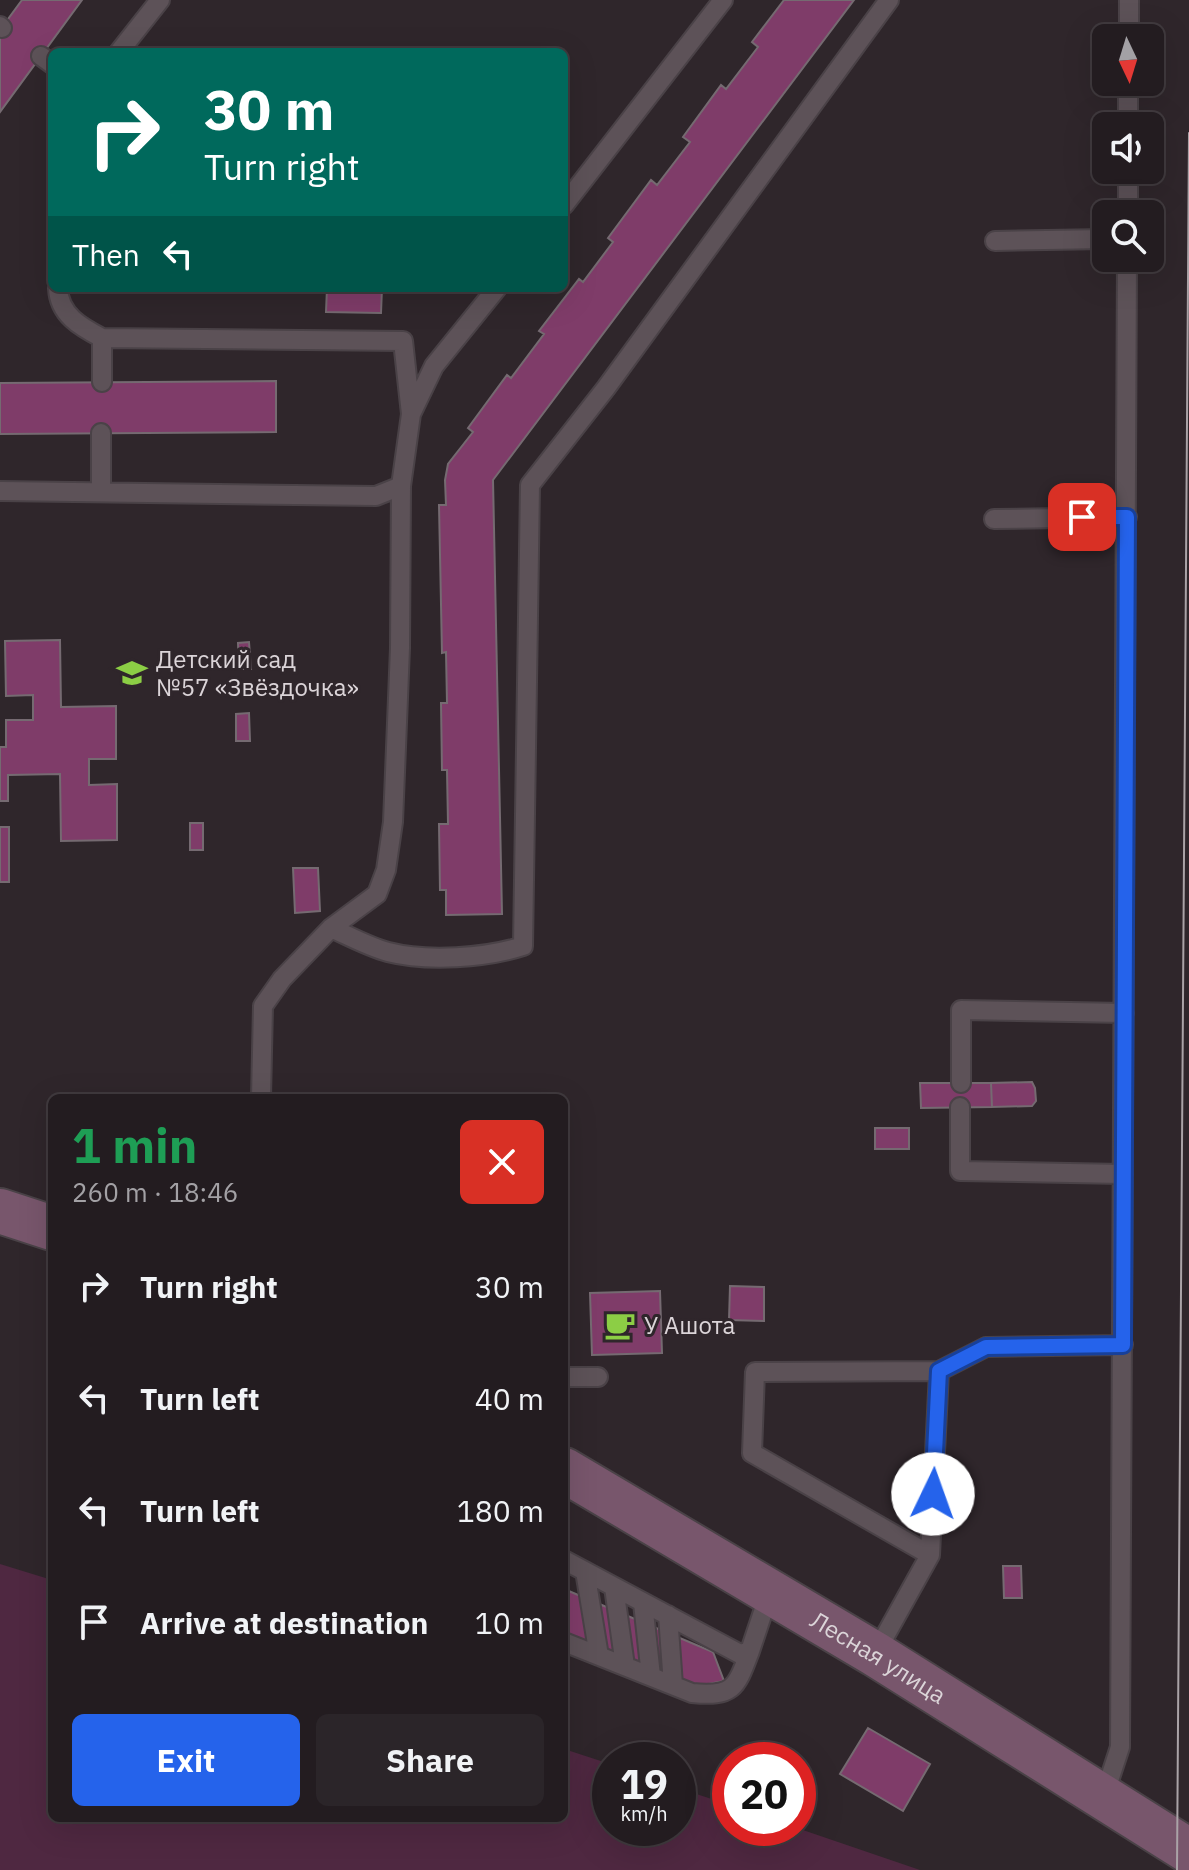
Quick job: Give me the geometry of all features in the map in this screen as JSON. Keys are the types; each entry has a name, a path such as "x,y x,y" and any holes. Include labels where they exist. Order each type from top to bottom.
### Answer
{"main road":[{"path":"0,1211 48,1227"},
{"name":"Лесная улица","path":"568,1472 875,1654 1189,1851"}],"lane":[{"path":"122,48 160,0"},
{"path":"568,200 723,0"},
{"path":"331,928 389,952 449,957 498,954 523,946 530,485 606,388 889,0"},
{"path":"1129,0 1129,24"},
{"path":"995,241 1092,239"},
{"path":"1104,1796 1120,1747 1127,272"},
{"path":"58,292 74,324 102,338 403,341 411,414 401,486 400,648 391,834 386,870 377,894 331,928 282,979 263,1006 261,1094"},
{"path":"411,414 434,366 494,292"},
{"path":"102,338 102,382"},
{"path":"101,433 101,492"},
{"path":"0,491 376,496 401,486"},
{"path":"994,519 1127,517"},
{"path":"961,1083 961,1010 1124,1013"},
{"path":"960,1107 960,1171 1123,1174"},
{"path":"930,1555 752,1453 755,1372 939,1371 986,1347 1123,1345"},
{"path":"875,1654 930,1555 939,1371"},
{"path":"568,1377 598,1377"},
{"path":"568,1562 740,1654 750,1651"},
{"path":"585,1571 599,1656"},
{"path":"614,1587 625,1666"},
{"path":"568,1644 692,1693 712,1695 727,1692 738,1683 770,1591"},
{"path":"643,1603 651,1676"},
{"path":"668,1615 673,1685"}],"shaded area":[{"path":"0,1564 48,1579 48,1822 568,1822 568,1750 592,1758 592,1846 696,1846 696,1794 712,1799 712,1846 816,1846 816,1834 920,1870 0,1870"}],"building":[{"path":"22,0 82,0 0,112 0,30"},
{"path":"784,0 854,0 493,480 502,914 446,915 446,890 440,890 439,824 448,824 447,770 442,770 441,703 447,703 446,652 442,653 439,505 446,505 448,464 473,432 468,428 507,375 511,378 544,334 539,331 579,279 583,282 613,242 608,238 651,180 657,185 690,142 683,137 721,85 726,89 758,47 752,42"},
{"path":"327,292 382,292 381,313 326,312"},
{"path":"276,381 276,432 0,434 0,383"},
{"path":"60,640 61,707 116,706 116,759 89,759 89,785 117,784 117,840 61,841 60,774 8,775 8,801 0,801 0,747 6,747 6,720 33,720 33,695 6,696 5,641"},
{"path":"249,642 251,669 239,669 238,643"},
{"path":"249,713 250,741 236,741 236,714"},
{"path":"190,823 203,823 203,850 190,850"},
{"path":"0,827 9,827 9,882 0,882"},
{"path":"293,868 318,868 320,911 295,913"},
{"path":"1032,1082 1036,1101 1032,1106 992,1107 991,1083"},
{"path":"920,1083 991,1083 992,1107 921,1108"},
{"path":"875,1128 909,1128 909,1149 875,1149"},
{"path":"730,1286 764,1287 764,1321 729,1320"},
{"path":"660,1291 662,1353 592,1355 590,1293"},
{"path":"1003,1566 1021,1566 1022,1598 1004,1598"},
{"path":"568,1591 713,1652 724,1681 698,1686 568,1635"},
{"path":"868,1728 930,1764 903,1811 840,1774"}],"tram line":[{"path":"1177,1870 1189,133"}],"place":[{"name":"Детский сад №57 «Звёздочка»","path":"132,673"},
{"name":"У Ашота","path":"620,1325"}],"route":[{"path":"933,1494 939,1371 986,1347 1123,1345 1127,517 1082,517"}]}
